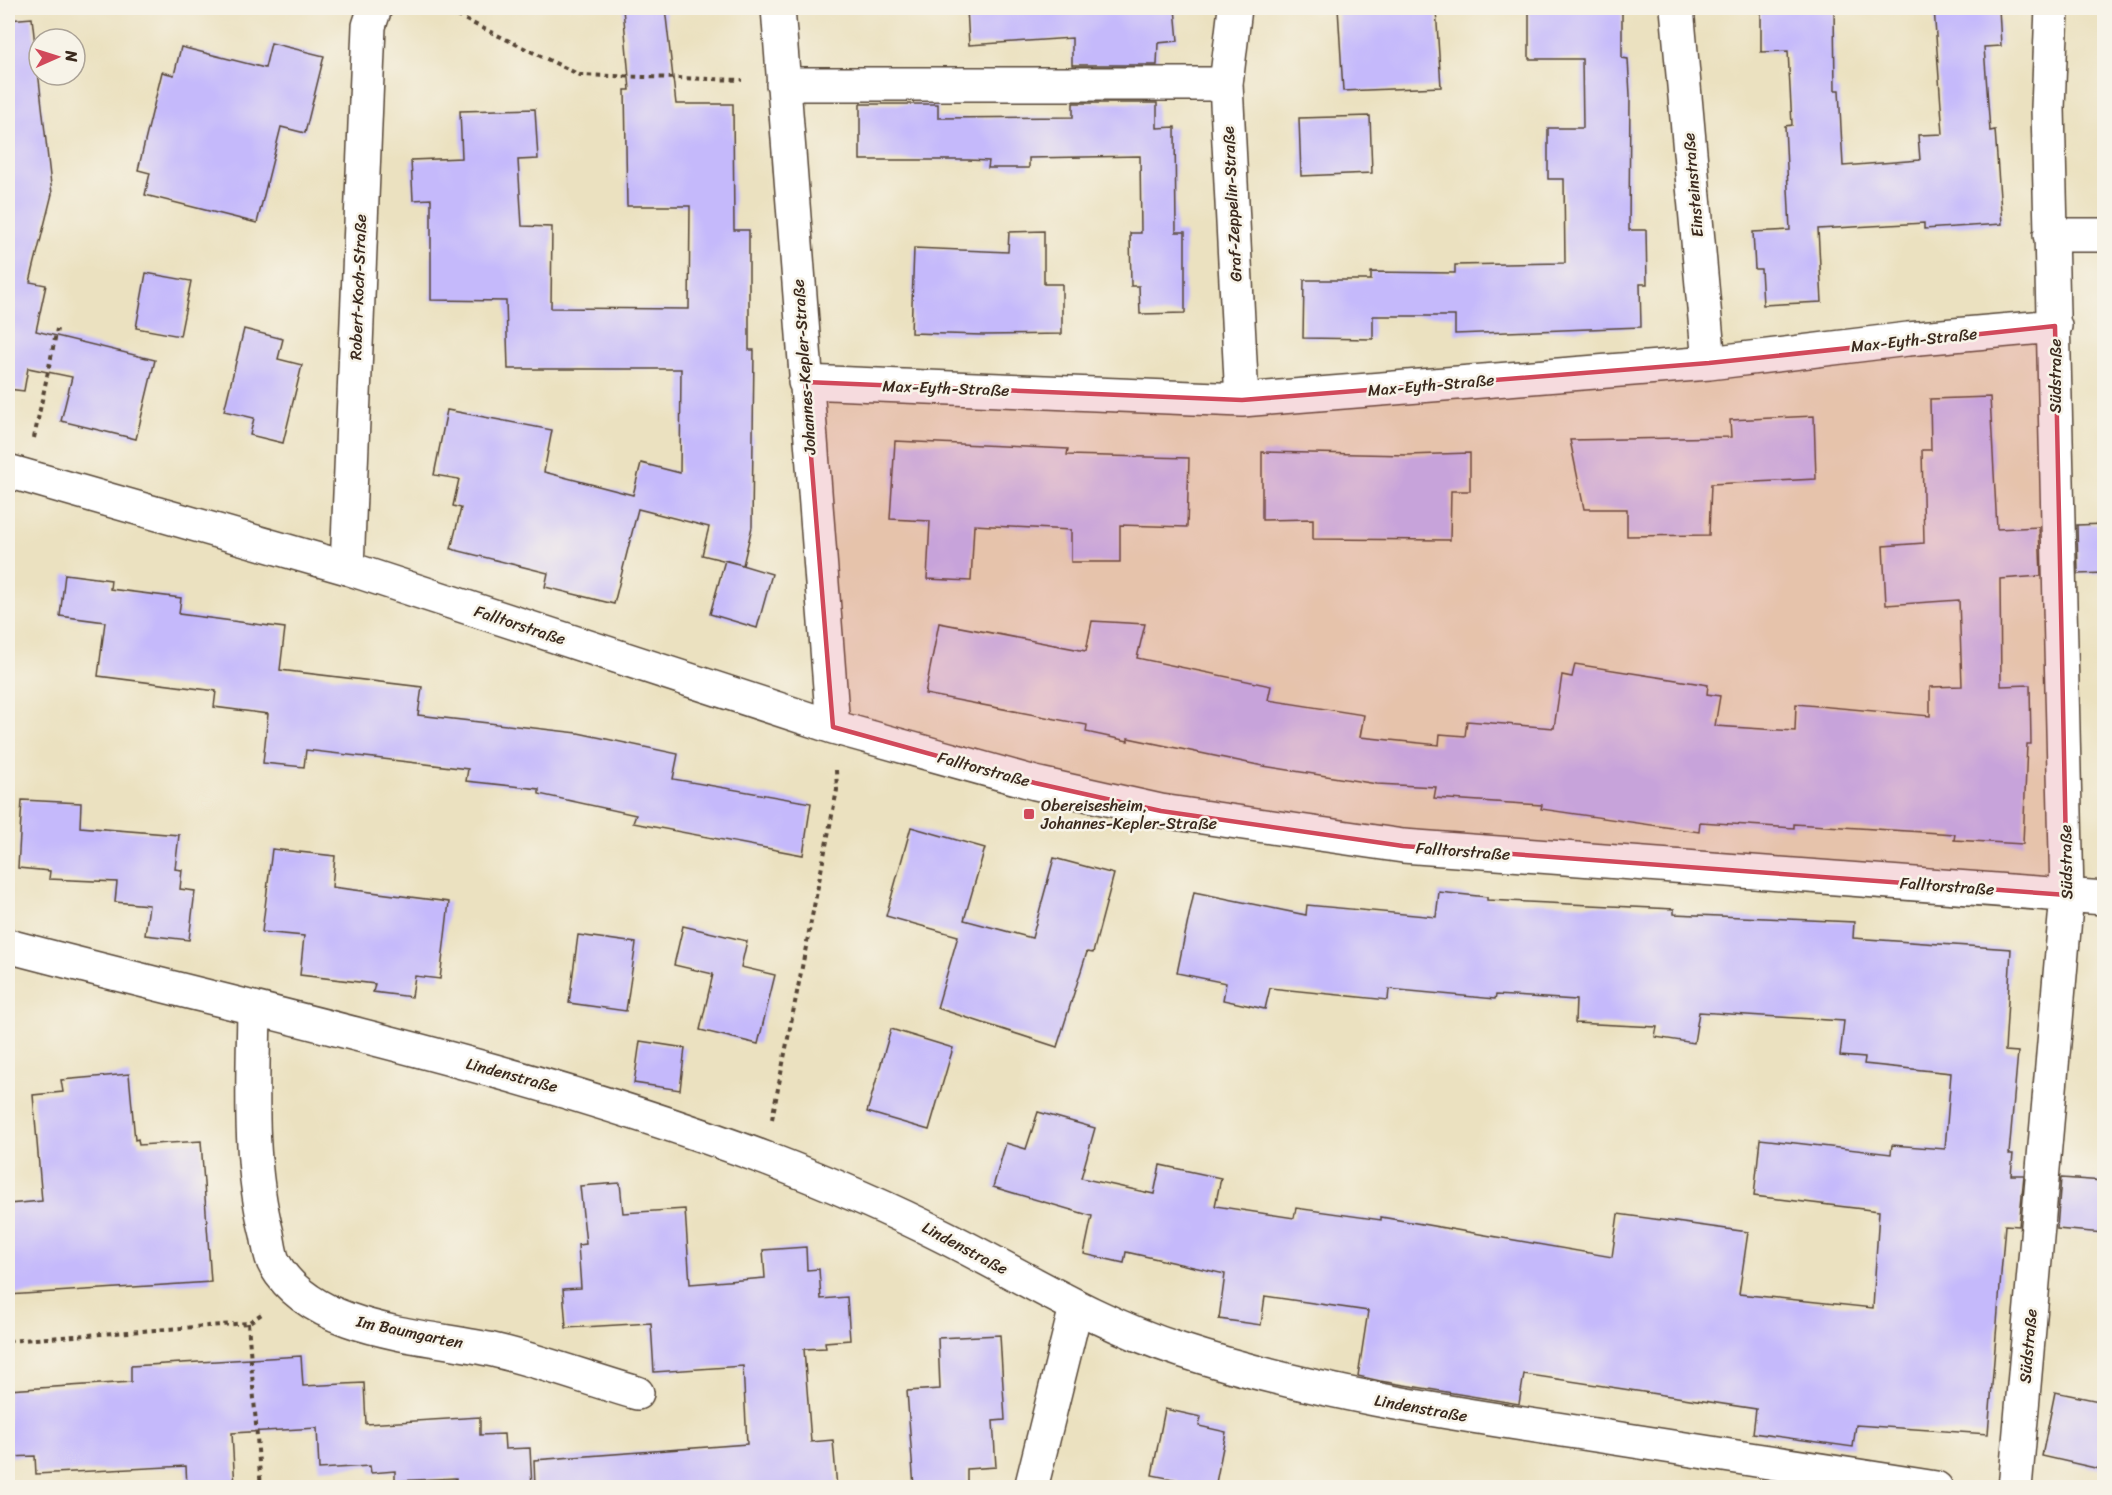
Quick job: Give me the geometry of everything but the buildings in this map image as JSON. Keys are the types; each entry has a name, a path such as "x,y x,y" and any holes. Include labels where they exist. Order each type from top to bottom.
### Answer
{"street":[{"name":"Robert-Koch-Straße","path":"347,568 369,26 375,8"},
{"name":"Johannes-Kepler-Straße","path":"778,8 833,727"},
{"name":"Graf-Zeppelin-Straße","path":"1235,8 1226,84 1242,400"},
{"name":"Einsteinstraße","path":"1677,8 1709,363"},
{"name":"Südstraße","path":"2015,1488 2067,895 2055,449 2055,326 2050,235 2048,108 2052,8"},
{"path":"783,84 1226,84"},
{"path":"2050,235 2104,235"},
{"name":"Max-Eyth-Straße","path":"805,382 1242,400 1709,363 1908,339 2055,326"},
{"name":"Falltorstraße","path":"16,474 347,568 833,727 1035,783 1161,811 1403,846 2104,898"},
{"name":"Lindenstraße","path":"8,946 560,1088 765,1158 862,1196 944,1236 1077,1307 1175,1349 1264,1375 1378,1401 1764,1475 1936,1488"},
{"name":"Im Baumgarten","path":"254,1008 254,1141 258,1201 275,1264 296,1290 325,1311 373,1327 495,1350 637,1393"},
{"path":"1031,1488 1077,1307"}],"path":[{"path":"441,8 580,75 783,84"},
{"path":"16,474 57,329"},
{"path":"765,1158 837,790 833,727"},
{"path":"8,1341 248,1323 296,1290"},
{"path":"248,1323 261,1488"}],"highlighted area":[{"path":"2055,326 2067,895 1403,846 1161,811 1035,783 833,727 805,382 1242,400 1709,363"}],"place":[{"name":"Obereisesheim, Johannes-Kepler-Straße","path":"1029,814"}]}
